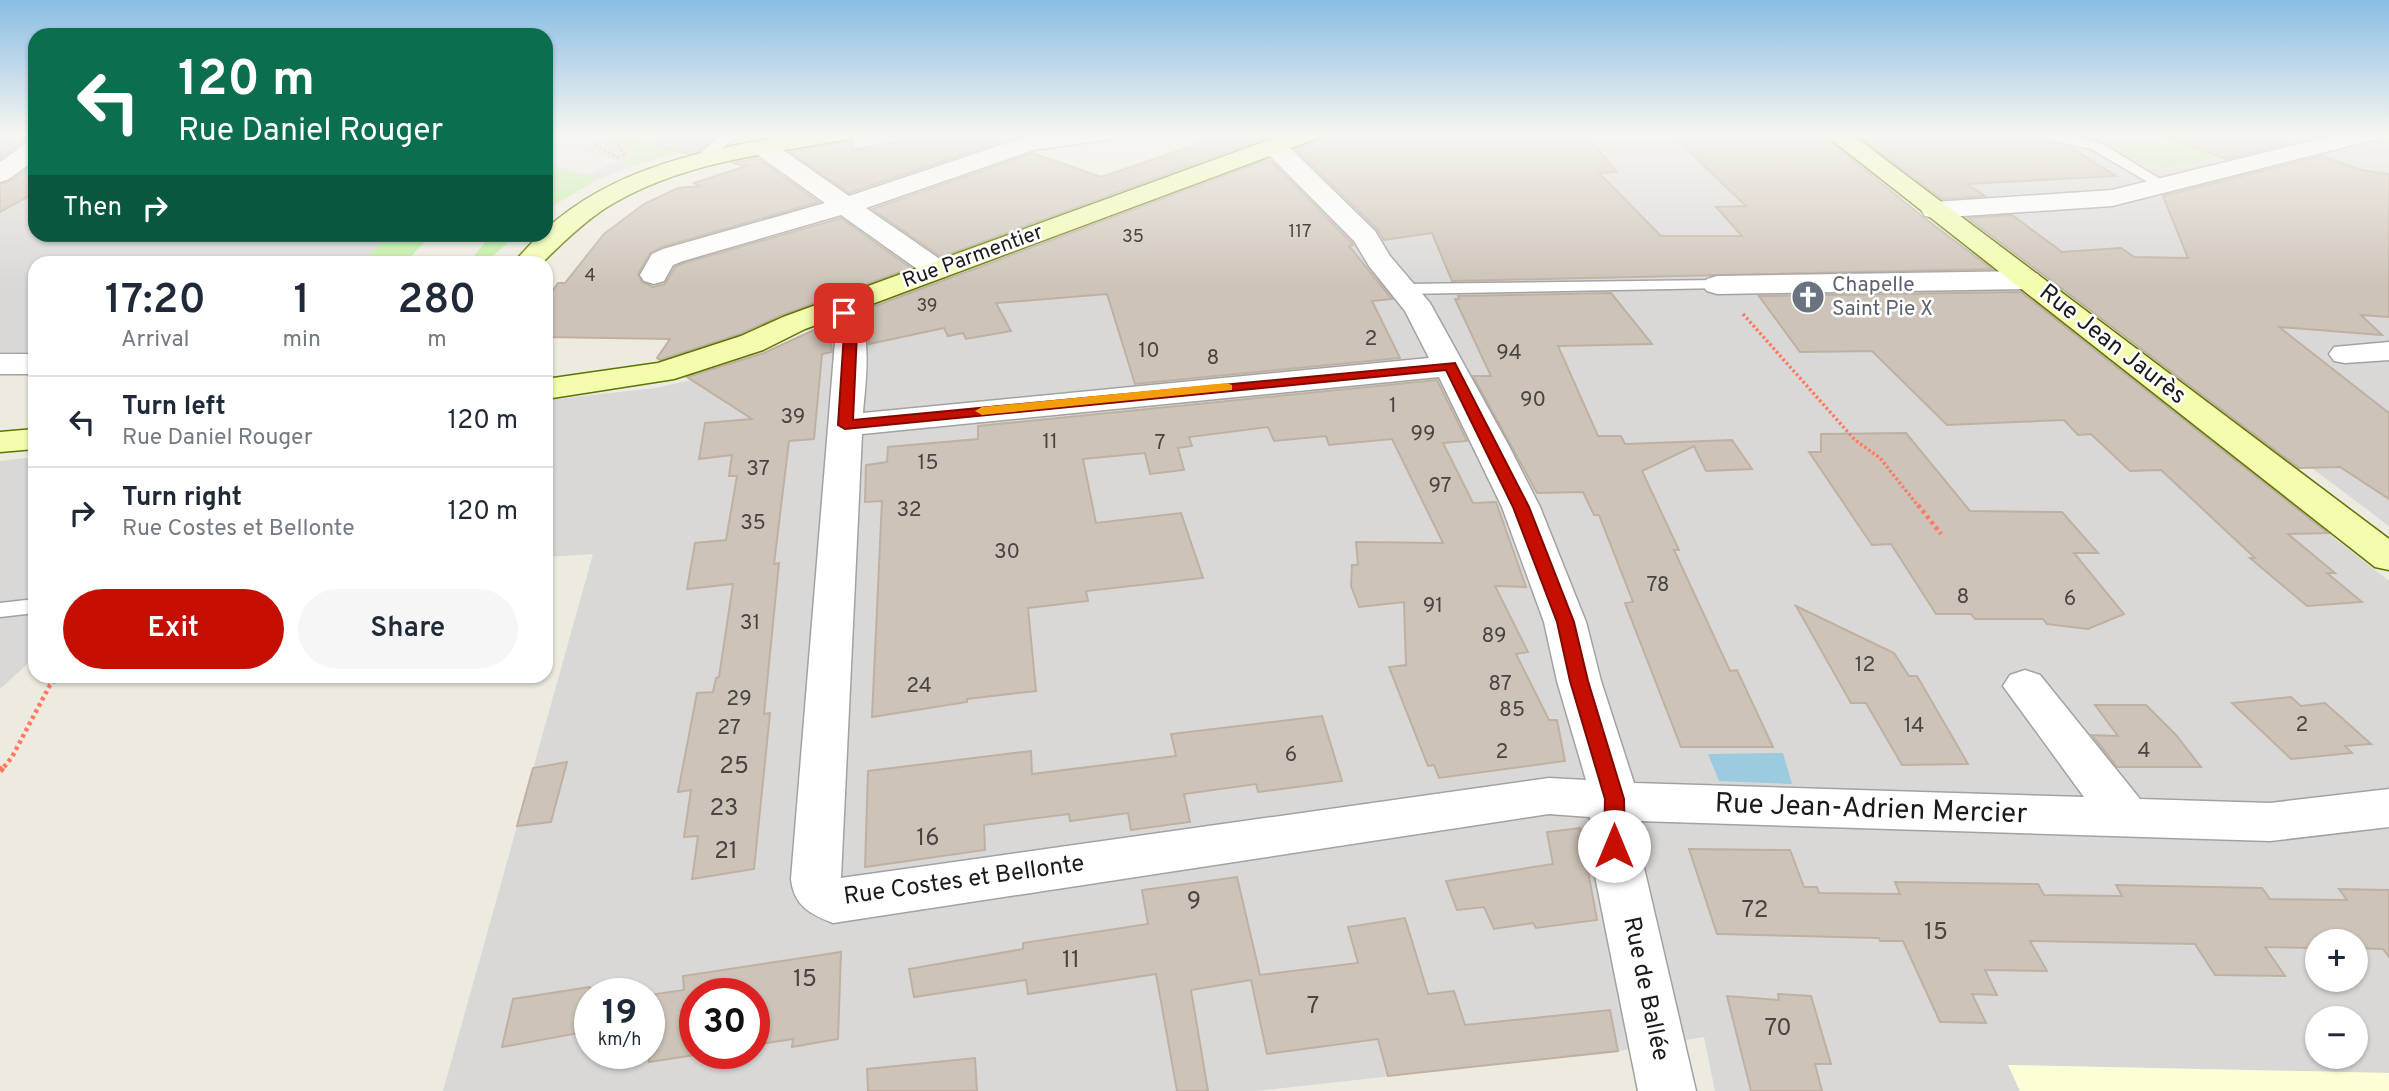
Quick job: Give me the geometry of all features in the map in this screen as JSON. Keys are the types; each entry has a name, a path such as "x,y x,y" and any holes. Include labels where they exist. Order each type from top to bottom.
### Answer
{"street":[{"path":"553,239 577,217 608,196 634,184"},
{"path":"817,184 937,270"},
{"path":"654,275 666,257 845,205 901,184"},
{"name":"Rue Parmentier","path":"553,388 663,372 752,343 836,307 1172,184"},
{"name":"Rue de Ballée","path":"1312,184 1357,229 1379,260 1405,289 1450,366 1521,507 1561,610 1615,799 1614,846 1667,1091"},
{"name":"Rue Jean Jaurès","path":"1901,184 2389,558"},
{"path":"1934,209 2098,199 2167,184"},
{"path":"535,256 550,242"},
{"path":"1717,285 2028,280"},
{"name":"Rue Costes et Bellonte","path":"836,307 847,317 851,333 816,879 817,889 823,897 833,901 1549,796 1615,799"},
{"name":"Rue Parmentier","path":"553,374 665,361 745,335 794,323"},
{"path":"2345,354 2389,351"},
{"path":"0,364 28,364"},
{"path":"845,425 1450,366"},
{"path":"0,442 28,440"},
{"path":"2025,686 2127,818"},
{"name":"Rue Jean-Adrien Mercier","path":"1615,799 1651,803 2270,822 2389,808"}],"lane":[{"path":"1405,289 1717,285"},
{"path":"0,610 28,607"}],"path":[{"path":"1717,285 1855,440 1880,458 1941,534"},
{"path":"0,771 12,757 52,683"}],"shaded area":[{"path":"0,184 28,184 28,242 383,242 368,256 28,256 28,352 0,352"},
{"path":"1216,184 1883,184 2389,581 2389,1073 2009,1065 2020,1091 1715,1091 1704,1037 1618,1051 1256,1091 443,1091 593,554 553,557 553,399 656,388 691,380"},
{"path":"1931,184 2389,184 2389,526"},
{"path":"28,458 28,663 0,689 0,461"},
{"path":"2008,1065 2389,1073 2389,1091 2020,1091"}],"green space":[{"path":"554,184 590,184 553,206"},
{"path":"383,242 424,242 412,256 368,256"},
{"path":"485,242 509,242 493,256 474,256"}],"water":[{"path":"1783,753 1792,784 1719,781 1708,754"}],"building":[{"path":"0,184 28,184 28,197 0,212"},
{"path":"696,184 794,184 819,202 662,247 650,253 638,274 642,282 653,287 665,284 675,267 684,263 841,218 911,268 782,315 740,334 660,360 657,358 670,339 553,337 553,290 558,283 565,283 604,234 644,204 678,188 699,186"},
{"path":"836,184 876,184 849,193"},
{"path":"944,184 1141,184 941,257 872,209"},
{"path":"1202,184 1294,184 1352,243 1353,245 1349,246 1392,299 1372,301 1400,358 1135,384 1107,294 996,303 1011,331 966,339 963,333 948,336 944,328 869,344 865,322 859,312"},
{"path":"1331,184 1610,184 1661,236 1742,236 1716,207 1746,206 1723,184 1882,184 1992,269 1452,281 1432,233 1384,240 1377,229"},
{"path":"1922,184 1969,184 1985,196 1942,199"},
{"path":"2211,184 2389,184 2389,317 2361,315 2382,335 2279,327 2389,413 2389,499 2340,467 2299,468 1968,218 2012,215 2062,252 2121,248 2134,257 2188,258 2163,196"},
{"path":"2021,292 2328,533 2288,534 2335,573 2327,573 2362,602 2307,606 2250,558 2255,558 2161,470 2130,471 2091,434 2078,435 2064,420 1947,425 1872,351 1800,352 1759,296"},
{"path":"1611,293 1652,344 1558,346 1598,436 1621,436 1625,444 1732,440 1752,469 1706,471 1694,446 1642,471 1679,550 1674,550 1730,671 1737,670 1773,747 1681,747 1625,603 1633,602 1599,515 1594,515 1583,492 1537,493 1473,376 1491,376 1455,299 1459,299 1458,296"},
{"path":"829,323 832,352 822,354 814,439 789,441 774,564 779,563 764,714 770,713 754,869 692,879 698,836 684,837 691,790 678,792 697,693 713,692 716,678 719,677 733,584 687,589 695,543 726,540 737,476 729,476 732,455 699,459 705,423 752,419 687,377 764,353"},
{"path":"1437,380 1467,441 1443,443 1473,503 1496,502 1526,587 1495,586 1528,652 1516,654 1549,720 1557,720 1565,761 1439,778 1434,765 1428,766 1389,667 1406,665 1404,602 1359,607 1351,586 1352,565 1358,565 1356,542 1443,543 1392,439 1329,445 1326,436 1274,441 1268,427 1189,437 1192,446 1178,448 1184,470 1150,474 1145,453 1083,459 1096,523 1181,513 1203,578 1086,591 1088,601 1028,608 1036,691 967,699 967,702 872,717 882,501 865,502 866,465 887,462 888,447 978,439 978,426"},
{"path":"1906,433 1970,511 2062,512 2098,553 2074,553 2124,614 2088,629 2047,624 2043,619 1975,619 1971,614 1936,614 1891,544 1872,545 1809,452 1821,452 1821,434"},
{"path":"1796,606 1894,653 1909,676 1917,676 1968,764 1902,765 1866,703 1851,703"},
{"path":"2291,697 2301,706 2325,703 2371,744 2345,746 2352,753 2291,759 2232,703"},
{"path":"2095,705 2146,705 2176,735 2201,767 2117,767 2092,735 2118,736"},
{"path":"1322,716 1342,781 1258,792 1256,784 1184,794 1190,822 1131,830 1128,813 1070,821 1069,814 984,825 985,850 865,867 868,771 1031,751 1032,774 1176,756 1171,734"},
{"path":"567,762 551,822 517,826 533,768"},
{"path":"1580,828 1597,920 1536,928 1533,923 1494,929 1484,907 1457,910 1446,881 1553,864 1547,832"},
{"path":"1689,849 1790,850 1804,887 1817,887 1819,893 1900,894 1895,882 2038,884 2044,895 2122,896 2116,885 2262,888 2270,899 2347,900 2339,889 2389,890 2389,957 2383,949 2368,948 2368,929 2305,929 2305,948 2265,947 2285,976 2215,975 2195,944 2030,941 2047,971 1985,970 1997,995 1972,994 1986,1023 1940,1022 1903,941 1717,934"},
{"path":"1237,877 1260,975 1358,963 1348,927 1405,918 1428,994 1454,991 1465,1025 1610,1010 1618,1051 1388,1076 1378,1039 1267,1054 1251,980 1191,990 1208,1091 1177,1091 1156,974 1028,994 1026,980 914,997 909,969 1023,949 1023,943 1148,924 1142,890"},
{"path":"841,952 838,1039 792,1047 793,1039 770,1043 770,978 683,976"},
{"path":"574,989 574,1034 502,1047 513,999"},
{"path":"679,991 679,1057 665,1060 665,993"},
{"path":"1778,994 1811,996 1831,1064 1815,1064 1822,1091 1751,1091 1727,996 1779,1000"},
{"path":"975,1058 977,1091 868,1091 867,1069"}],"slow traffic":[{"path":"982,411 1227,387"}],"place":[{"name":"Chapelle Saint Pie X","path":"1808,297"}],"route":[{"path":"844,313 851,333 845,425 1450,366 1521,507 1565,622 1579,681 1615,799 1614,846"}]}
